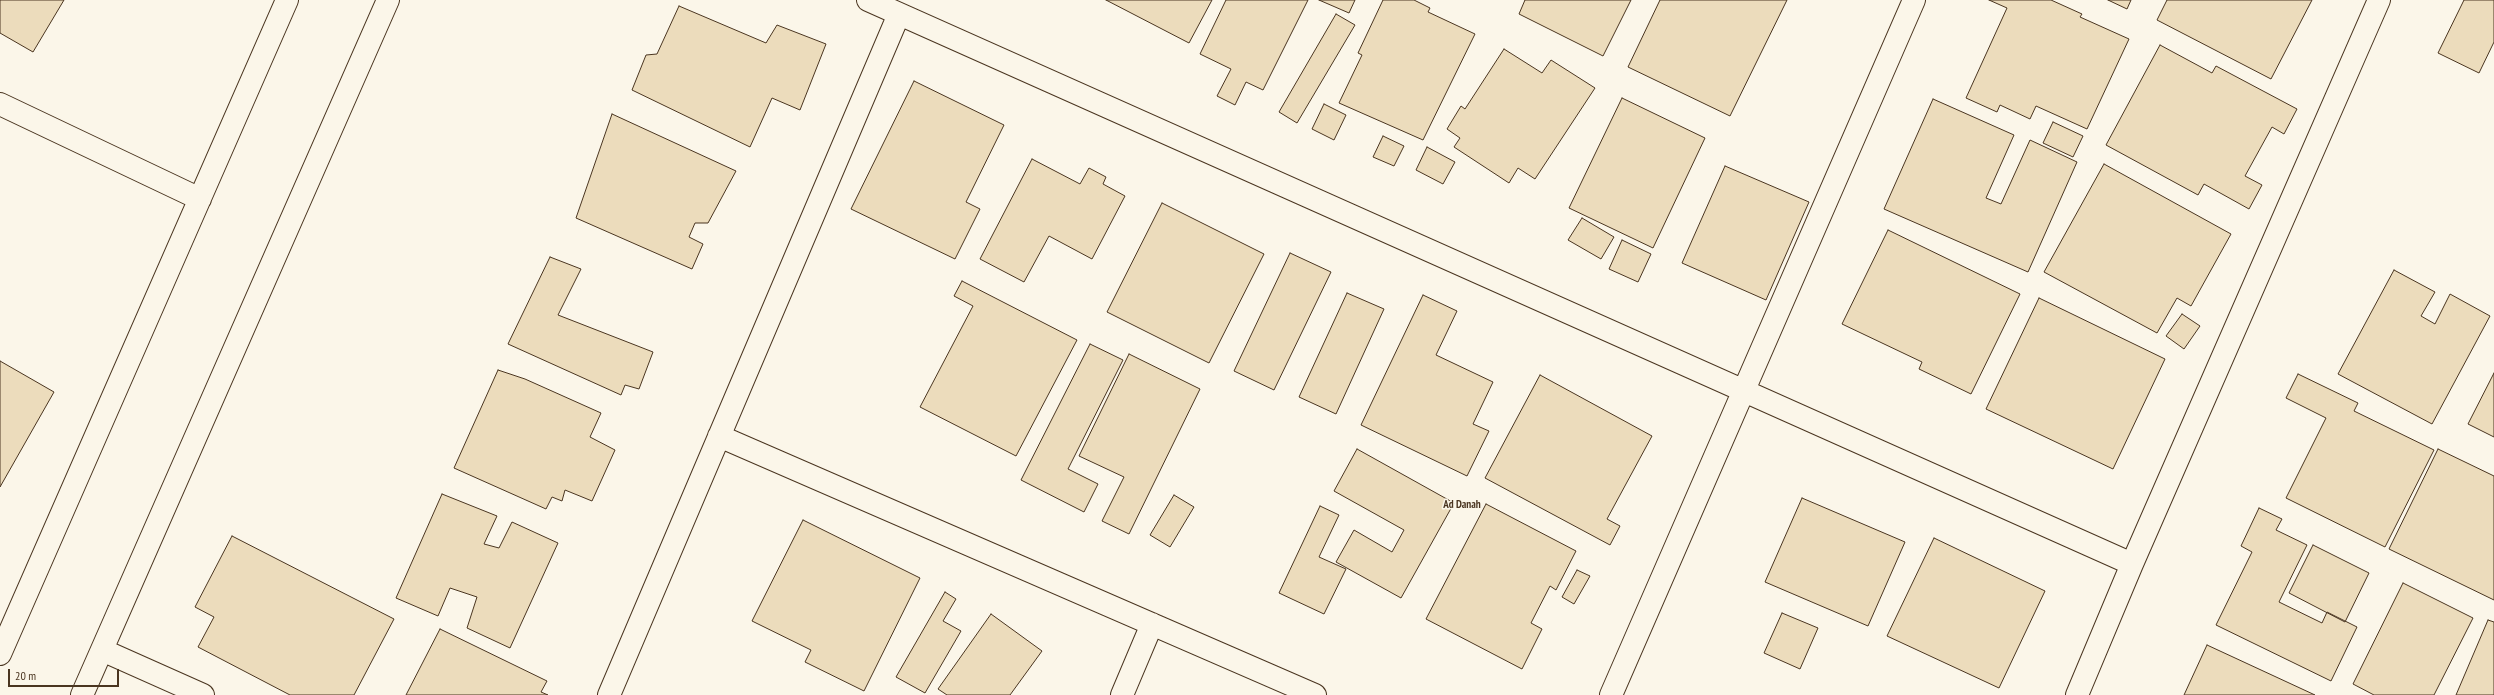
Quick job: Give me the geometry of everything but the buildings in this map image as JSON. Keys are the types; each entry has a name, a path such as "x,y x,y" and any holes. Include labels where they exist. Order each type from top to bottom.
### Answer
{"street":[{"path":"0,654 287,0"},
{"path":"82,695 388,0"},
{"path":"868,0 2132,564"},
{"path":"1611,695 1914,0"},
{"path":"2077,695 2132,564 2379,0"},
{"path":"609,695 899,14"},
{"path":"0,104 200,199"},
{"path":"719,436 1315,695"},
{"path":"1122,695 1152,624"},
{"path":"102,650 204,695"}],"district":[{"name":"Ad Danah","path":"1462,505"}]}
